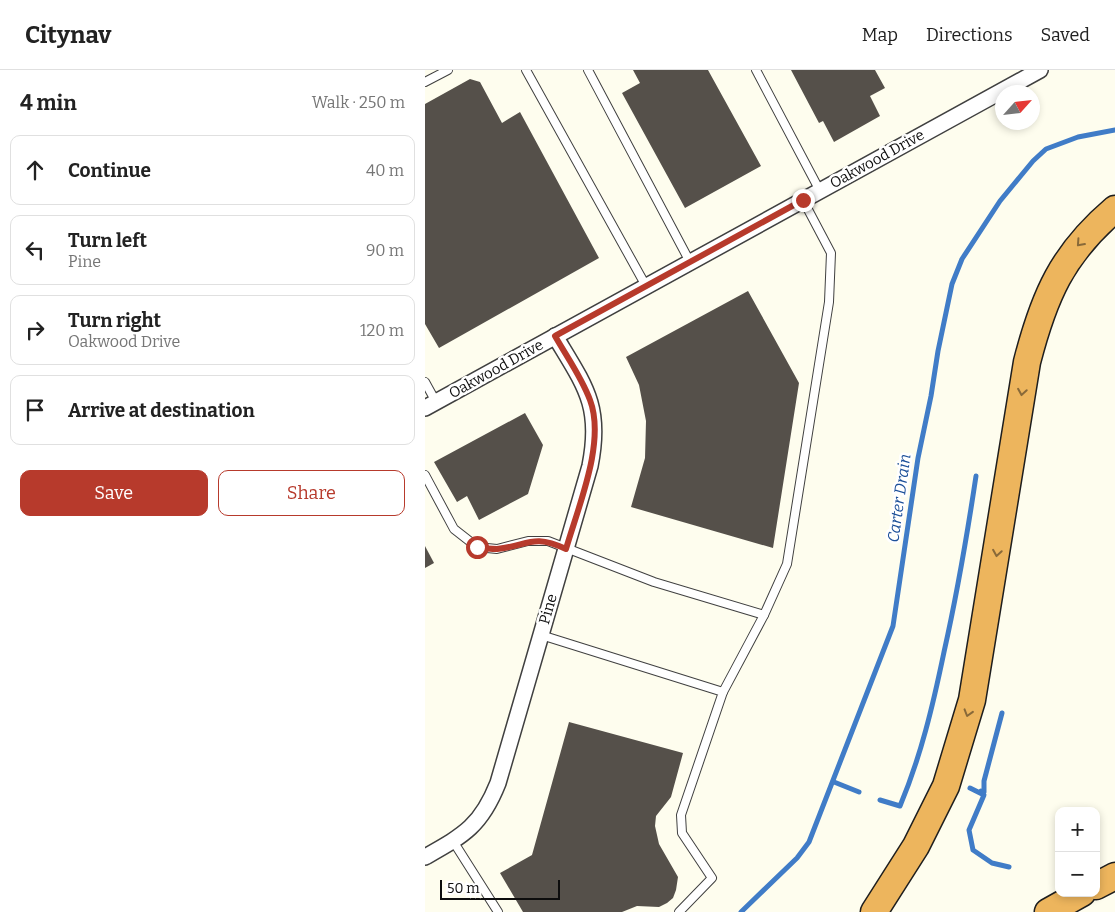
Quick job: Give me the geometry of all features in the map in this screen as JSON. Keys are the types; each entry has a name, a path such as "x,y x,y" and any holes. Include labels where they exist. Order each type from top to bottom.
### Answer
{"highway":[{"path":"874,912 916,846 946,786 971,700 1027,362 1039,317 1054,282 1071,253 1098,223 1115,209"},
{"path":"1100,884 1115,876"},
{"path":"1048,912 1076,897"}],"street":[{"name":"Oakwood Drive","path":"430,405 1040,70"},
{"name":"Pine","path":"425,857 453,841 472,826 490,802 541,636 590,466 595,425 590,400 555,336"}],"lane":[{"path":"425,82 448,70"},
{"path":"526,70 646,286"},
{"path":"588,70 690,262"},
{"path":"756,70 820,191"},
{"path":"679,912 713,878 681,833 681,815 723,692 764,615 787,564 829,302 831,253 803,200"},
{"path":"425,382 430,405"},
{"path":"425,475 454,529 477,547 497,549 529,541 548,541 654,582 764,615"},
{"path":"541,636 723,692"},
{"path":"453,841 498,912"}],"building":[{"path":"633,70 708,70 761,166 685,208 622,93 640,83"},
{"path":"791,70 875,70 885,88 870,96 880,116 834,142 823,121 819,123"},
{"path":"470,79 480,82 502,123 520,112 599,258 439,348 425,324 425,104"},
{"path":"748,291 799,383 773,548 631,507 645,458 646,421 639,385 626,357"},
{"path":"525,413 543,445 528,494 479,520 467,496 457,502 434,462"},
{"path":"425,546 434,563 425,568"},
{"path":"569,722 683,753 671,797 656,816 655,826 659,844 678,877 673,898 667,903 659,907 637,906 622,912 523,912 500,873 532,855"}],"waterway":[{"name":"Carter Drain","path":"741,912 797,858 809,842 893,626 918,458 938,351 952,284 962,259 1000,201 1033,161 1046,149 1078,137 1115,130"},
{"path":"880,800 900,806 926,730 953,608 976,476"},
{"path":"981,791 984,792 984,781 1002,713"},
{"path":"834,782 859,792"},
{"path":"970,788 984,795 969,830 973,850 992,863 1009,867"}],"route":[{"path":"477,547 497,549 529,541 548,541 566,549 590,466 595,442 595,425 590,400 555,336 803,200"}]}
